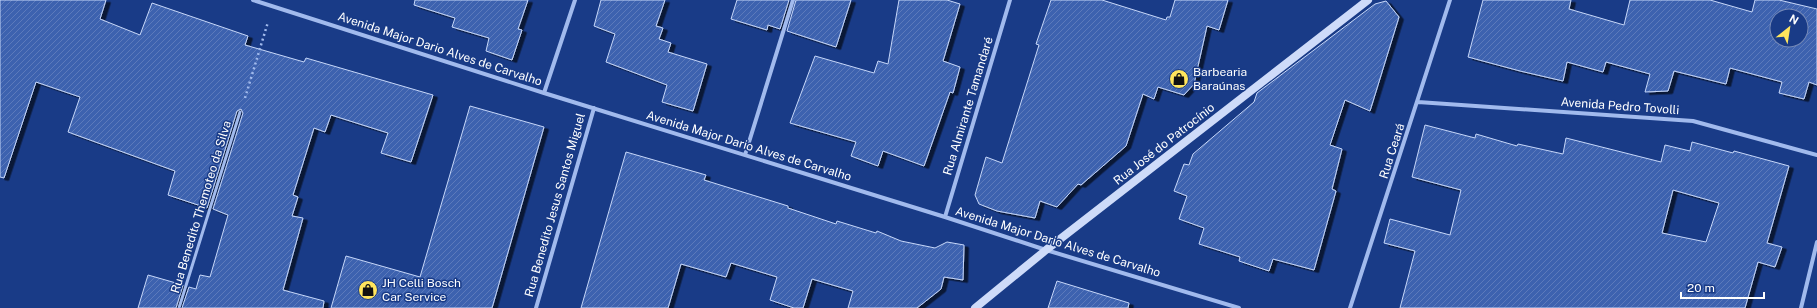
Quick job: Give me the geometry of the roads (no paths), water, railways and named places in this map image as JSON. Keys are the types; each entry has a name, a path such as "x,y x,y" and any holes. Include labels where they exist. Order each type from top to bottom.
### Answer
{"street":[{"name":"Avenida Major Dario Alves de Carvalho","path":"253,0 544,93 945,217 1046,250 1239,308"},
{"path":"544,93 575,0"},
{"path":"745,155 793,0"},
{"name":"Rua Almirante Tamandaré","path":"945,217 1010,0"},
{"name":"Rua José do Patrocínio","path":"975,308 1046,250 1368,0"},
{"name":"Rua Ceará","path":"1350,308 1450,0"},
{"name":"Avenida Pedro Tovolli","path":"1418,102 1693,121 1817,155"},
{"name":"Rua Benedito Jesus Santos Miguel","path":"536,308 594,108"},
{"path":"1801,308 1817,242"}],"lane":[{"name":"Rua Benedito Themoteo da Silva","path":"178,308 240,112"}],"place":[{"name":"Barbearia Baraúnas","path":"1179,79"},
{"name":"JH Celli Bosch Car Service","path":"368,290"}]}
